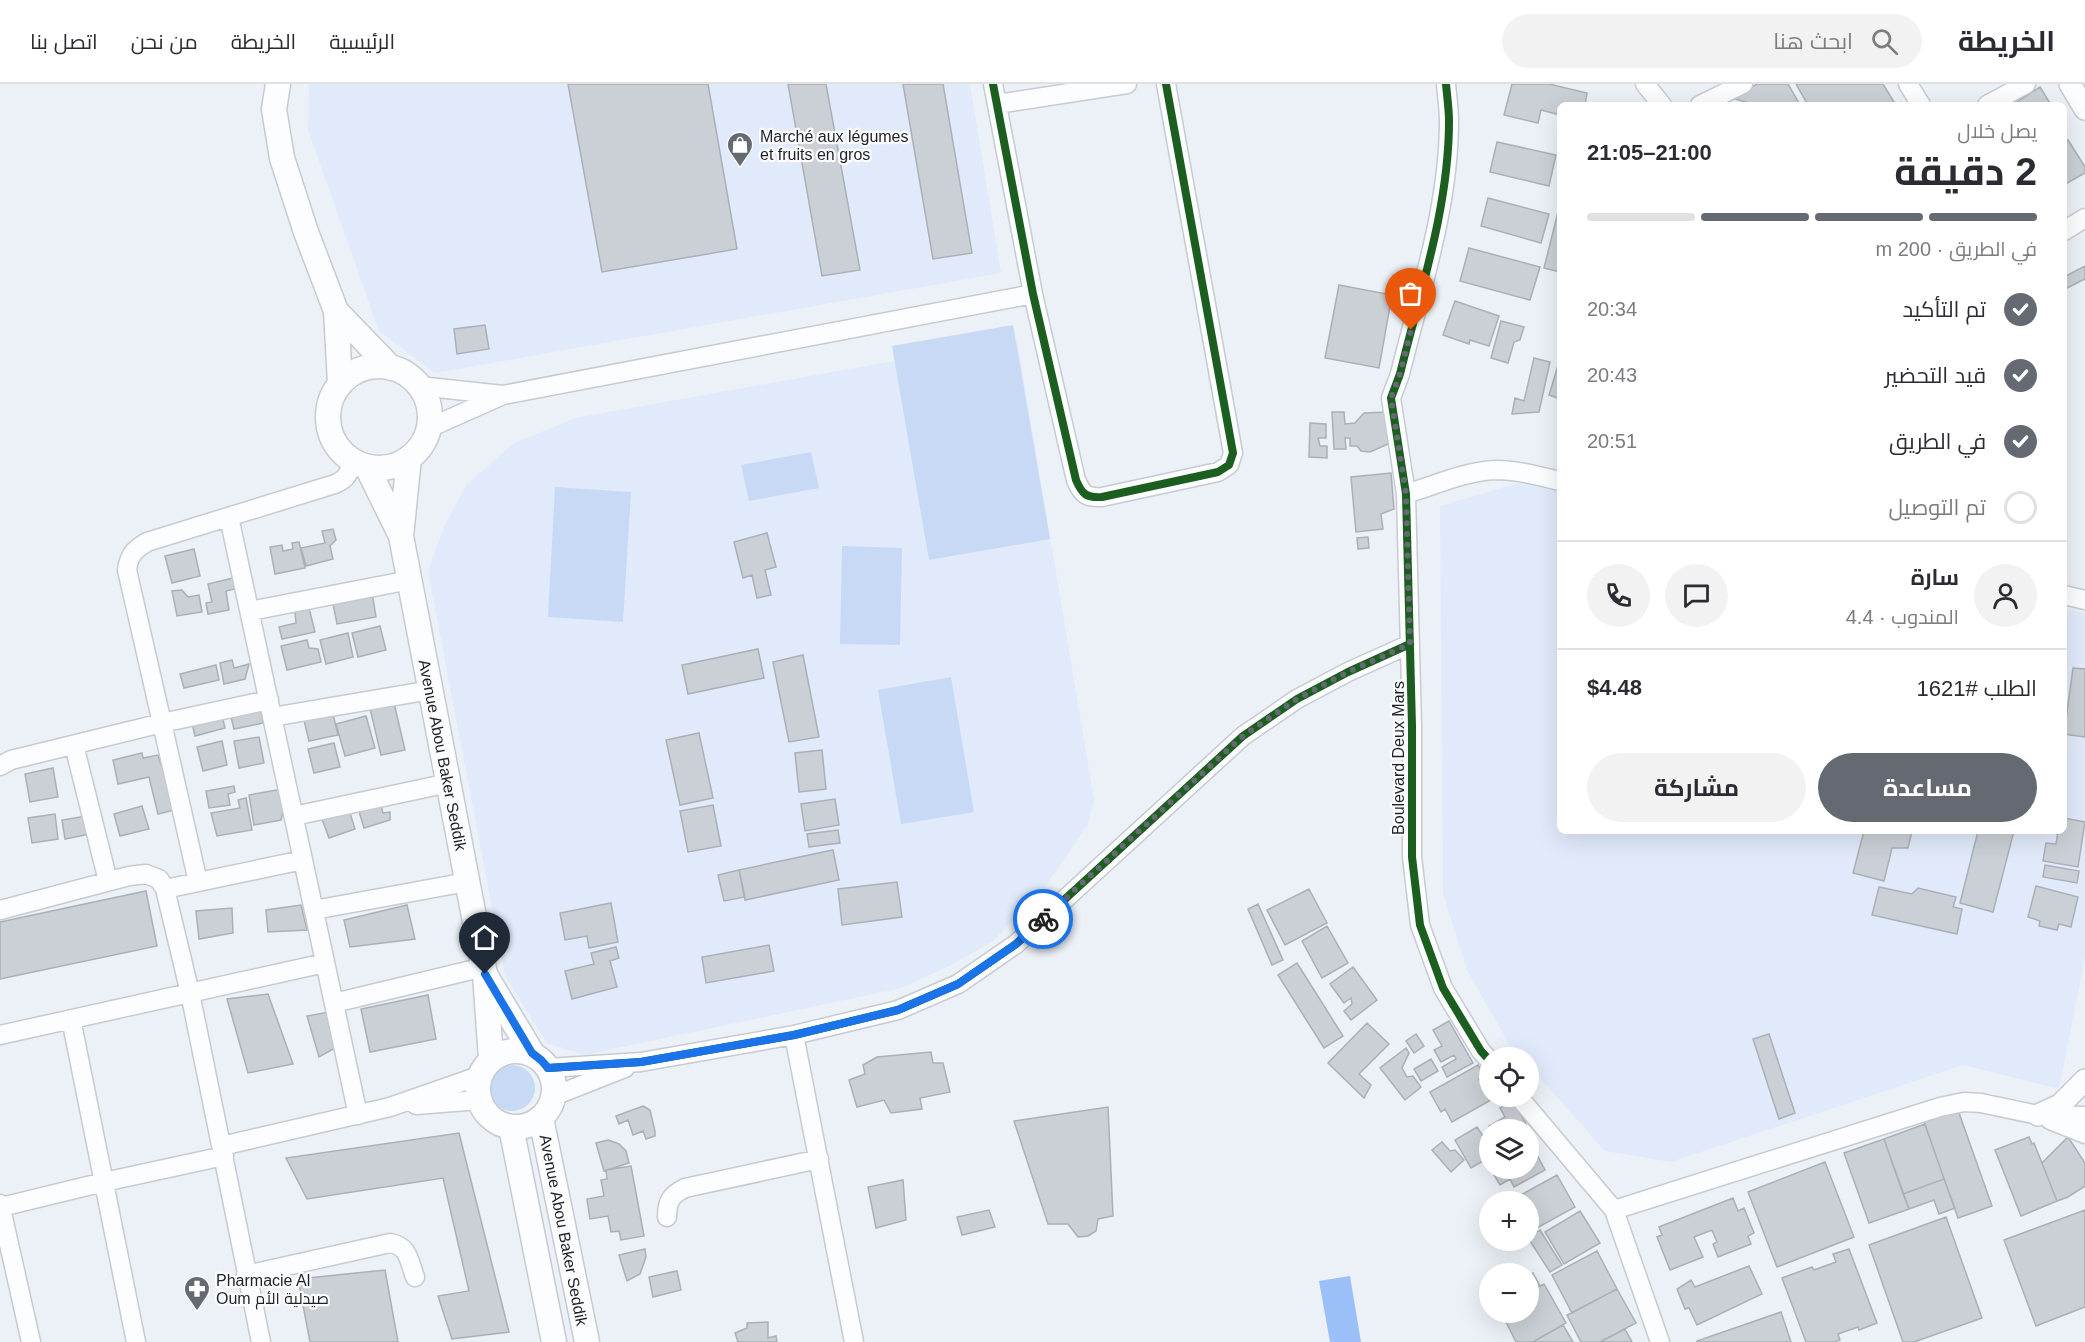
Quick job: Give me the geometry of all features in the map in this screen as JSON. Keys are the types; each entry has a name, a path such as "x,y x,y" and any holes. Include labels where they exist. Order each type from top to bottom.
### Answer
{"main road":[{"path":"278,84 274,109 282,158 306,232 336,311 340,383"},
{"path":"336,311 391,368"},
{"path":"373,367 391,368 402,372 419,386 428,406 429,428 422,445 410,459 381,468 360,464 341,452 333,440 328,425 328,410 332,396 340,383 355,372 373,367"},
{"name":"Avenue Abou Baker Seddik","path":"401,536 410,459"},
{"name":"Avenue Abou Baker Seddik","path":"360,464 401,536 484,970 485,1067"},
{"name":"Avenue Abou Baker Seddik","path":"484,970 540,1061"},
{"path":"511,1050 522,1050 540,1061 553,1077 554,1096 547,1112 541,1118 532,1124 511,1127 497,1122 486,1113 479,1100 477,1088 485,1067 500,1053 511,1050"},
{"name":"Avenue Abou Baker Seddik","path":"541,1118 587,1342"},
{"name":"Avenue Abou Baker Seddik","path":"511,1127 554,1342"}],"street":[{"path":"993,84 1033,294 1076,480 1082,493 1090,498 1218,472 1229,465 1233,453 1166,84"},
{"path":"997,104 1127,84"},
{"name":"Boulevard Deux Mars","path":"1446,84 1449,120 1445,178 1438,218 1400,374 1391,398 1406,494 1412,857 1420,925 1443,988 1479,1048"},
{"path":"1645,84 1660,102"},
{"path":"1706,102 1743,84"},
{"path":"1908,84 1919,102"},
{"path":"1993,102 2026,84"},
{"path":"2070,84 2085,109"},
{"path":"2067,229 2085,218"},
{"path":"429,428 503,394 1033,294"},
{"path":"419,386 503,394"},
{"path":"198,882 127,570 128,557 147,542 343,480 360,464"},
{"path":"1406,494 1459,477 1495,470 1526,473 1557,480"},
{"path":"230,517 358,1114"},
{"path":"250,611 410,580"},
{"path":"2067,596 2085,600"},
{"path":"540,1061 641,1062 794,1035 898,1010 958,984 1016,944 1243,736 1297,699 1348,672 1410,644"},
{"path":"0,766 11,760 162,723 430,690"},
{"path":"74,745 108,881"},
{"path":"294,816 449,783"},
{"path":"165,889 303,860"},
{"path":"0,910 108,881 146,874 159,879 165,889 190,993 261,1342"},
{"path":"314,910 467,882"},
{"path":"0,1035 326,963"},
{"path":"334,1003 484,970"},
{"path":"71,1019 136,1342"},
{"path":"794,1035 855,1342"},
{"path":"554,1096 641,1062"},
{"path":"390,1107 485,1067"},
{"path":"2038,1114 2060,1105 2085,1080"},
{"path":"31,1342 0,1205 104,1182 358,1114 390,1107 479,1100"},
{"path":"1614,1210 1940,1107 1964,1102 2038,1114 2085,1116"},
{"path":"1527,1107 1614,1210 1660,1342"},
{"path":"2038,1114 2085,1134"},
{"path":"667,1217 667,1204 674,1194 685,1188 819,1159"},
{"path":"246,1275 390,1243 400,1245 406,1251 415,1277"}],"shaded area":[{"name":"Marché aux légumes et fruits en gros","path":"309,84 970,84 1001,273 435,373 379,331 308,130"},
{"path":"1013,325 1050,539 929,560 892,346"},
{"path":"1017,339 1094,800 1088,824 1040,894 993,941 953,964 901,988 585,1055 547,1043 505,976 428,571 445,525 466,485 514,443 576,418"},
{"path":"811,452 819,488 749,501 741,465"},
{"path":"1526,481 1557,488 1557,834 2067,834 2067,610 2085,614 2085,957 2059,1089 1963,1065 1671,1162 1605,1151 1539,1077 1539,1047 1512,1047 1509,1044 1467,970 1443,893 1440,506"},
{"path":"555,487 631,492 623,622 548,617"},
{"path":"842,546 902,548 900,645 840,644"},
{"path":"951,677 974,812 901,824 878,690"},
{"path":"512,1065 528,1072 535,1088 528,1104 512,1111 496,1104 489,1088 496,1072"}],"water":[{"path":"1350,1276 1361,1342 1330,1342 1319,1281"}],"building":[{"path":"568,84 708,84 737,249 602,272"},
{"path":"788,84 826,84 860,270 822,276"},
{"path":"903,84 943,84 972,253 933,259"},
{"path":"1512,84 1549,84 1587,93 1586,102 1557,102 1557,114 1541,110 1538,123 1504,115"},
{"path":"1757,84 1788,84 1798,102 1745,102 1732,98"},
{"path":"1796,84 1883,84 1894,102 1806,102"},
{"path":"2040,87 2049,102 2017,102"},
{"path":"2067,140 2085,167 2085,173 2067,183"},
{"path":"1497,142 1556,155 1549,186 1490,172"},
{"path":"1488,198 1549,214 1541,243 1481,226"},
{"path":"1557,216 1557,271 1544,268"},
{"path":"1469,248 1540,267 1530,300 1460,281"},
{"path":"2085,266 2085,279 2067,288 2067,275"},
{"path":"1339,285 1392,295 1379,368 1325,358"},
{"path":"1455,301 1499,316 1489,346 1470,340 1469,344 1443,335"},
{"path":"1501,321 1524,327 1520,340 1514,342 1508,363 1491,358"},
{"path":"485,325 489,349 457,354 454,329"},
{"path":"1534,358 1550,362 1539,412 1512,414 1515,398 1524,401"},
{"path":"1557,369 1557,398 1549,395"},
{"path":"1332,412 1344,412 1345,424 1355,423 1364,413 1388,412 1388,444 1370,452 1361,451 1357,446 1350,446 1350,438 1345,438 1346,449 1334,449"},
{"path":"1310,423 1326,424 1326,438 1318,438 1320,446 1327,446 1327,458 1309,457"},
{"path":"1391,473 1394,509 1381,514 1383,529 1356,532 1351,477"},
{"path":"333,529 336,540 330,546 333,559 306,566 301,548 325,543 322,531"},
{"path":"767,533 776,567 765,570 771,595 757,598 752,575 743,578 734,542"},
{"path":"1368,537 1369,548 1358,549 1357,538"},
{"path":"299,542 305,568 275,574 270,547 282,545 283,551 293,549 292,543"},
{"path":"194,549 200,576 172,583 165,556"},
{"path":"233,578 235,589 226,591 229,610 208,614 206,603 212,602 208,584"},
{"path":"182,590 188,597 199,595 202,612 177,616 172,591"},
{"path":"372,592 376,617 337,624 332,599"},
{"path":"309,608 315,632 282,639 279,627 296,623 295,612"},
{"path":"380,626 386,650 358,657 352,633"},
{"path":"348,633 353,657 326,664 320,640"},
{"path":"307,640 309,648 318,649 321,662 287,670 281,646"},
{"path":"758,649 764,678 688,694 682,665"},
{"path":"803,655 819,737 789,742 773,662"},
{"path":"232,660 234,668 249,664 245,679 224,684 220,663"},
{"path":"216,665 219,680 184,688 180,674"},
{"path":"2073,668 2085,669 2085,737 2067,734 2067,712"},
{"path":"393,699 405,750 381,755 369,704"},
{"path":"260,706 263,723 234,729 230,713"},
{"path":"332,710 338,735 309,741 303,716"},
{"path":"221,712 225,728 195,736 191,719"},
{"path":"366,716 375,748 345,756 336,724"},
{"path":"699,733 713,798 680,805 666,740"},
{"path":"259,737 264,763 239,768 234,741"},
{"path":"222,741 227,765 203,771 197,747"},
{"path":"334,743 340,767 314,773 308,749"},
{"path":"822,750 826,789 799,792 795,753"},
{"path":"142,753 143,758 158,755 161,765 172,767 182,808 158,814 149,777 118,784 113,760"},
{"path":"53,768 58,797 30,802 25,774"},
{"path":"234,786 235,792 228,794 230,805 209,808 206,791"},
{"path":"282,789 285,804 281,820 254,825 249,795"},
{"path":"246,798 252,830 217,836 211,813 240,808 238,800"},
{"path":"835,799 839,825 805,831 801,804"},
{"path":"380,802 383,813 390,812 390,820 364,828 358,808"},
{"path":"713,805 721,846 688,852 680,811"},
{"path":"142,806 149,829 120,836 114,814"},
{"path":"349,810 355,829 329,838 322,819"},
{"path":"55,814 58,839 32,843 28,818"},
{"path":"86,816 90,834 65,839 62,820"},
{"path":"2067,819 2085,822 2078,867 2043,861 2046,843 2056,844 2058,834 2067,834"},
{"path":"838,830 840,843 809,847 807,834"},
{"path":"1863,834 1911,834 1908,848 1892,848 1884,881 1853,873"},
{"path":"1977,834 2013,834 1993,912 1960,903"},
{"path":"833,850 839,880 745,900 739,870"},
{"path":"2045,865 2079,871 2077,883 2043,877"},
{"path":"739,870 745,897 724,901 718,875"},
{"path":"897,882 902,917 842,925 838,889"},
{"path":"2036,886 2078,897 2071,927 2059,924 2057,930 2039,926 2040,921 2028,917"},
{"path":"1879,887 1912,894 1918,888 1956,897 1953,907 1962,909 1957,934 1872,915"},
{"path":"1309,889 1327,923 1285,945 1267,910"},
{"path":"146,891 157,946 0,979 0,922"},
{"path":"611,903 618,942 589,948 587,936 565,940 560,913"},
{"path":"1258,904 1283,960 1272,965 1248,909"},
{"path":"301,905 307,930 268,932 266,910"},
{"path":"407,905 415,939 350,947 344,920"},
{"path":"232,908 233,933 199,939 196,911"},
{"path":"1327,926 1348,963 1322,978 1302,941"},
{"path":"769,945 774,971 706,983 702,957"},
{"path":"616,947 619,958 610,961 617,987 572,999 565,971 594,964 591,953"},
{"path":"1297,963 1343,1036 1324,1048 1278,975"},
{"path":"1353,967 1377,1000 1351,1020 1344,1011 1352,1004 1351,998 1344,1003 1330,984"},
{"path":"268,994 293,1064 248,1073 227,999"},
{"path":"428,995 436,1039 370,1052 361,1009"},
{"path":"329,1012 335,1048 319,1057 307,1016"},
{"path":"1449,1021 1473,1063 1447,1077 1442,1067 1456,1059 1454,1055 1441,1062 1434,1050 1442,1046 1433,1030"},
{"path":"1367,1023 1389,1044 1359,1074 1371,1085 1364,1098 1328,1063"},
{"path":"1416,1034 1424,1046 1414,1053 1406,1041"},
{"path":"1769,1034 1795,1113 1779,1119 1753,1039"},
{"path":"1406,1048 1409,1053 1402,1068 1407,1077 1413,1076 1421,1087 1405,1100 1380,1068"},
{"path":"931,1052 933,1063 943,1063 950,1092 920,1098 922,1109 891,1113 884,1100 857,1107 849,1080 865,1074 863,1065 877,1057"},
{"path":"1431,1059 1438,1071 1421,1081 1414,1069"},
{"path":"1478,1065 1479,1067 1479,1107 1452,1122 1445,1109 1441,1112 1430,1092"},
{"path":"643,1106 650,1110 655,1131 655,1136 646,1139 643,1131 633,1135 628,1120 619,1124 616,1116"},
{"path":"1108,1107 1113,1216 1098,1219 1096,1231 1088,1236 1078,1237 1068,1224 1048,1224 1014,1121"},
{"path":"1516,1107 1523,1119 1501,1119 1505,1117 1500,1108"},
{"path":"1958,1110 1992,1206 1958,1218 1924,1122"},
{"path":"1925,1124 1944,1179 1903,1194 1884,1139"},
{"path":"1477,1127 1479,1130 1479,1163 1471,1168 1455,1140"},
{"path":"459,1133 509,1332 452,1339 438,1296 469,1291 443,1178 307,1199 286,1158"},
{"path":"2029,1137 2032,1144 2034,1143 2057,1201 2021,1216 1995,1150"},
{"path":"2068,1137 2085,1163 2085,1186 2057,1201 2042,1163"},
{"path":"1884,1139 1909,1209 1869,1223 1844,1153"},
{"path":"608,1140 619,1144 626,1151 629,1163 604,1171 596,1143"},
{"path":"1442,1142 1450,1151 1455,1150 1464,1160 1451,1172 1432,1150"},
{"path":"1539,1159 1545,1170 1539,1173"},
{"path":"1825,1162 1854,1237 1777,1267 1748,1192"},
{"path":"631,1166 644,1236 621,1240 619,1231 611,1232 608,1216 590,1219 587,1199 604,1196 601,1180 607,1179 606,1170"},
{"path":"1557,1175 1575,1207 1539,1227 1539,1191 1528,1191"},
{"path":"1496,1179 1510,1179 1500,1185"},
{"path":"1510,1179 1529,1179 1514,1187"},
{"path":"1944,1179 1955,1208 1939,1214 1934,1200 1909,1209 1903,1194"},
{"path":"903,1180 906,1220 876,1228 868,1187"},
{"path":"1733,1198 1738,1211 1744,1208 1754,1233 1748,1236 1751,1244 1718,1257 1713,1244 1717,1242 1712,1230 1694,1237 1703,1257 1670,1270 1657,1237 1662,1235 1659,1227"},
{"path":"989,1210 995,1227 962,1235 957,1217"},
{"path":"2085,1210 2085,1307 2036,1326 2004,1240"},
{"path":"1580,1211 1600,1243 1564,1264 1545,1232"},
{"path":"1946,1217 1982,1318 1914,1342 1903,1342 1869,1245"},
{"path":"1539,1231 1562,1265 1550,1272 1536,1251 1539,1251"},
{"path":"645,1249 646,1257 640,1274 627,1281 619,1255"},
{"path":"1849,1249 1877,1323 1859,1330 1858,1327 1838,1334 1840,1340 1834,1342 1806,1342 1782,1278 1812,1267 1814,1270 1836,1262 1833,1254"},
{"path":"1597,1251 1617,1289 1572,1313 1552,1275"},
{"path":"1749,1266 1762,1294 1697,1325 1689,1308 1685,1309 1677,1289 1691,1280 1695,1287"},
{"path":"385,1270 398,1342 310,1342 298,1279"},
{"path":"677,1271 681,1290 653,1297 649,1277"},
{"path":"1544,1284 1566,1323 1533,1342 1516,1342 1506,1323 1539,1323 1539,1286"},
{"path":"1617,1289 1636,1323 1600,1342 1581,1342 1567,1315"},
{"path":"1781,1312 1791,1342 1697,1342 1697,1341"},
{"path":"768,1322 768,1338 776,1336 777,1342 738,1342 735,1333 747,1328 747,1323"},
{"path":"1563,1325 1573,1342 1533,1342"},
{"path":"1625,1329 1632,1342 1600,1342"}],"cycle path":[{"path":"993,84 1033,294 1076,480 1085,494 1097,497 1218,472 1229,465 1233,453 1166,84"},
{"path":"1446,84 1449,116 1448,153 1439,217 1400,374 1391,398 1406,494 1412,726 1412,857 1420,925 1443,988 1479,1048"},
{"path":"548,1068 641,1062 794,1035 898,1010 958,984 1016,944 1243,736 1297,699 1348,672 1410,644"}],"way so far":[{"path":"1043,919 1243,736 1297,699 1348,672 1410,644 1406,494 1391,398 1400,374 1411,330"}],"place":[{"name":"Marché aux légumes et fruits en gros","path":"740,168"},
{"name":"Pharmacie Al Oum صيدلية الأم","path":"197,1312"}],"route":[{"path":"485,974 532,1053 548,1068 641,1062 794,1035 898,1010 958,984 1016,944 1043,919"}]}
